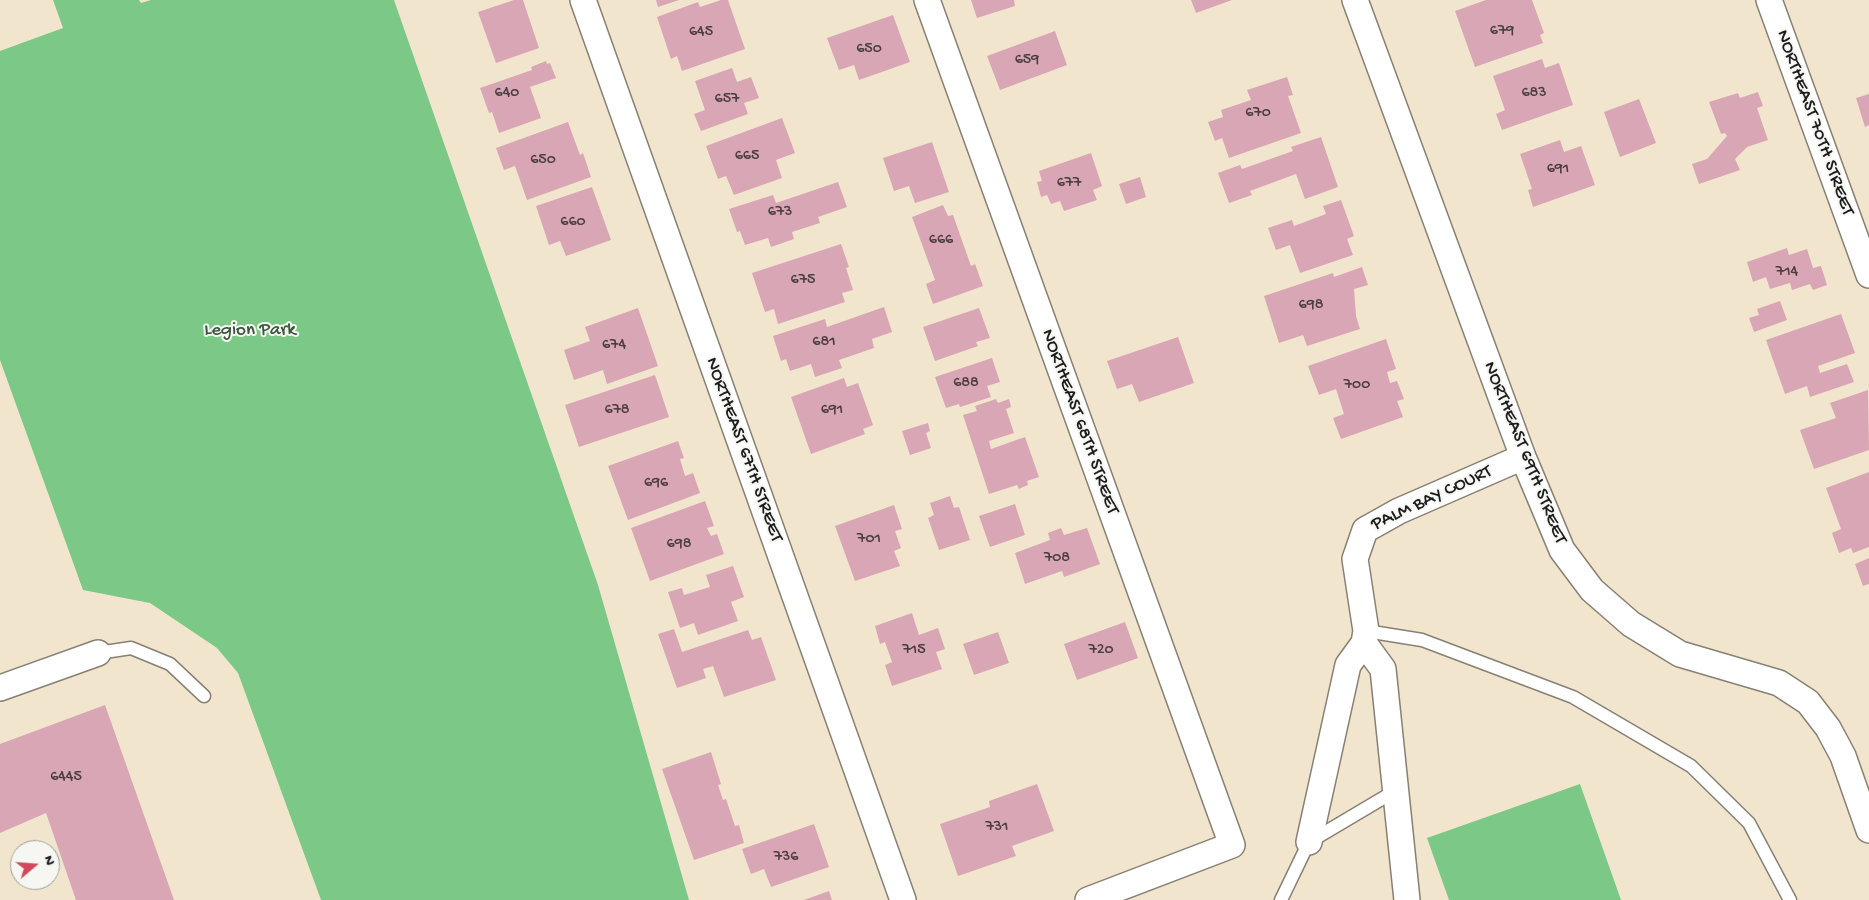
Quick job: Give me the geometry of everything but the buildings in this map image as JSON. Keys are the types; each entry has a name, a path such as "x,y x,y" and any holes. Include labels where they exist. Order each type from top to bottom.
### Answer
{"street":[{"name":"NORTHEAST 67TH STREET","path":"582,0 903,900"},
{"name":"NORTHEAST 68TH STREET","path":"927,0 1232,844 1088,900"},
{"name":"NORTHEAST 69TH STREET","path":"1355,0 1523,457 1562,550 1592,590 1631,624 1680,654 1780,683 1808,702 1828,728 1843,756 1869,830"},
{"name":"NORTHEAST 70TH STREET","path":"1769,0 1869,275"},
{"name":"PALM BAY COURT","path":"1407,900 1384,669 1365,637 1355,559 1365,530 1399,511 1523,457"},
{"path":"1309,842 1348,665 1365,637"},
{"path":"0,688 98,654"}],"lane":[{"path":"1365,637 1422,640 1573,697 1691,766 1749,823 1790,900"},
{"path":"98,654 131,648 139,651 170,664 204,696"},
{"path":"1281,900 1309,842 1395,792"}],"green space":[{"name":"Legion Park","path":"53,0 139,0 141,3 151,0 394,0 598,585 689,900 321,900 238,673 217,648 150,603 83,590 0,360 0,51 63,28"},
{"path":"1580,784 1621,900 1449,900 1427,838"}]}
